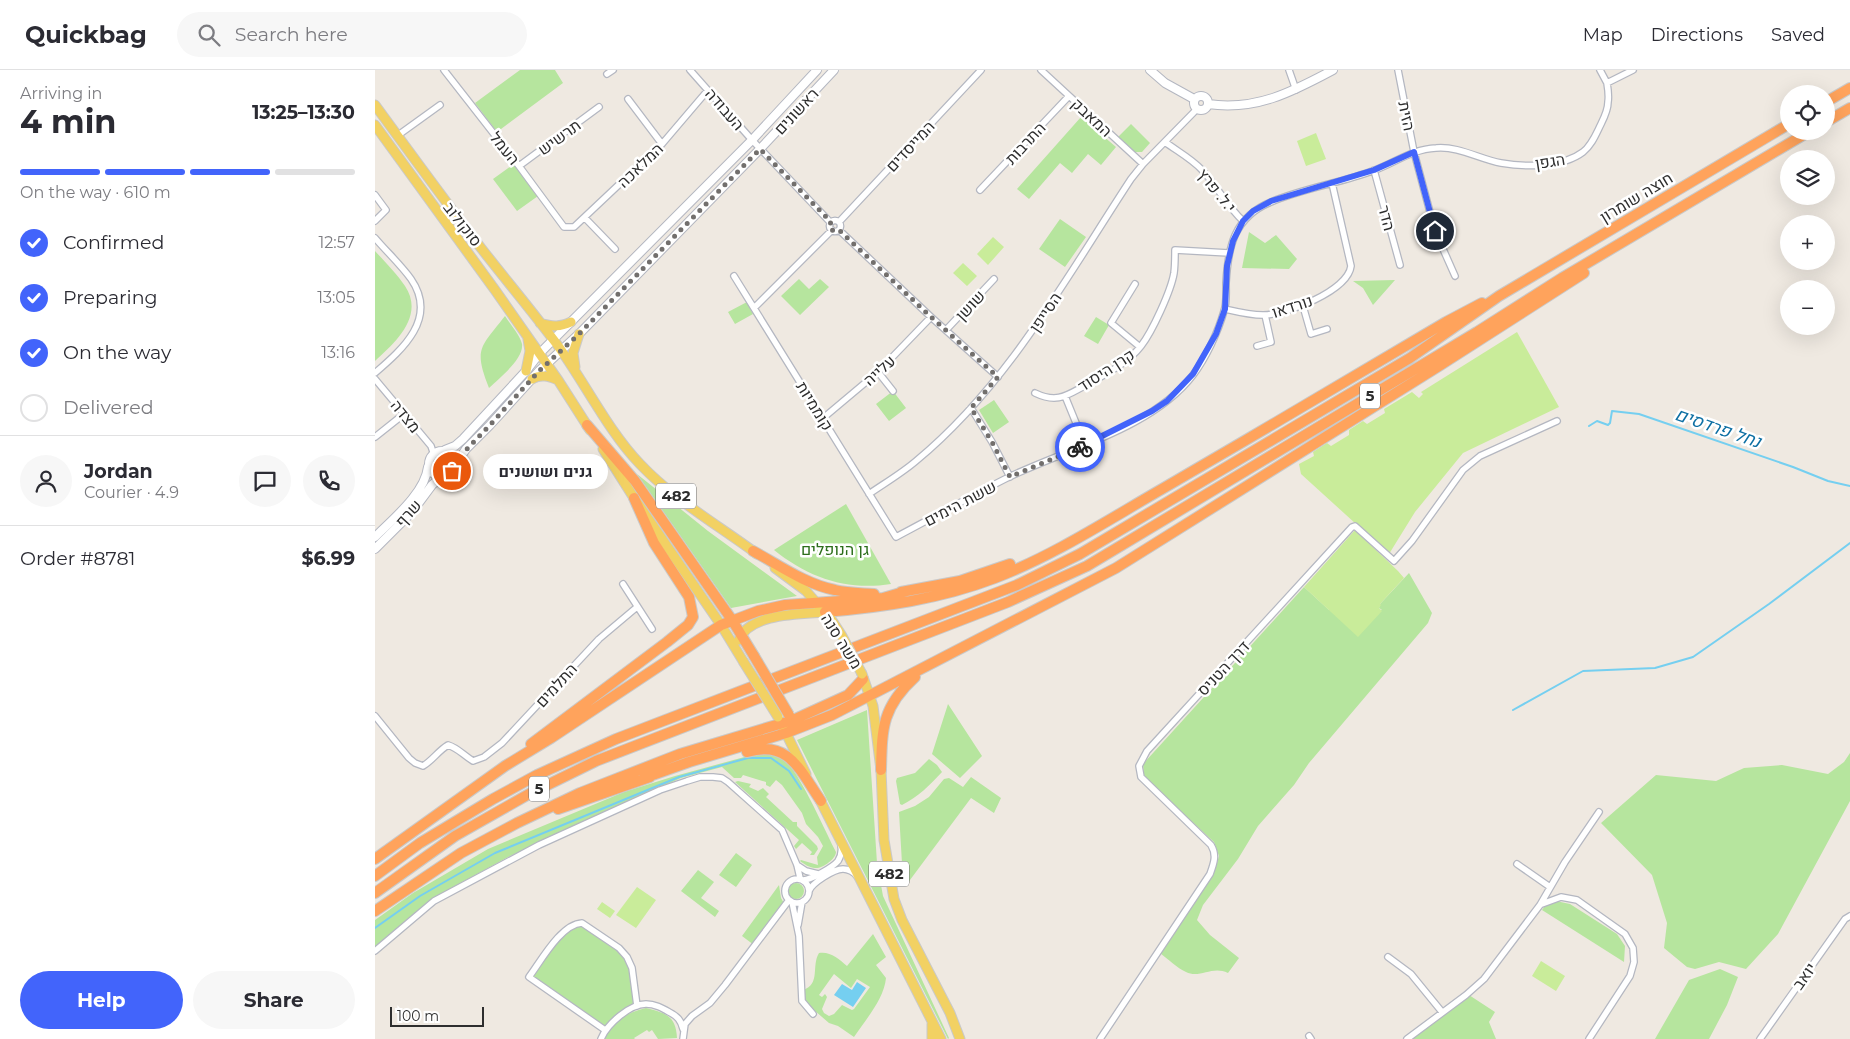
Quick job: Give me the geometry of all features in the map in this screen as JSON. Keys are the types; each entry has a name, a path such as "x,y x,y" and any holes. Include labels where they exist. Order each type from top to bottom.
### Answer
{"highway":[{"path":"1835,97 1850,88"},
{"path":"1835,117 1850,108"},
{"name":"חוצה שומרון","path":"1499,296 1780,129"},
{"name":"5","path":"375,892 455,836 529,794 596,761 1008,602 1087,566 1469,337 1562,278 1640,234 1795,140"},
{"path":"587,425 635,481 732,620 791,718 802,725 808,725 871,696 1115,568 1565,286 1640,234"},
{"path":"828,616 893,605 957,590 1034,561 1446,322 1499,296"},
{"name":"5","path":"375,876 420,843 537,775 590,751 713,701 1017,585 1066,562 1410,358 1499,296"},
{"path":"505,766 543,734 667,642 688,625 693,618 689,597 655,543 634,498"},
{"path":"375,859 505,766 551,738 721,624 758,611 785,606 883,598 969,578 1001,568 1083,534"},
{"path":"753,551 805,580 835,590 880,594 907,592"},
{"path":"881,770 883,723 903,688 925,667"},
{"path":"517,823 689,762 782,725 791,718 848,695 863,676"},
{"path":"375,910 461,853 517,823 580,793 709,744 782,725 808,725"},
{"path":"644,778 683,771 756,749 770,748 782,752 793,761 821,802"}],"main road":[{"name":"סוקולוב","path":"375,104 425,175 554,340"},
{"name":"סוקולוב","path":"375,125 539,354"},
{"path":"540,323 560,327 571,322"},
{"path":"577,372 573,361 573,353 579,334"},
{"path":"526,371 530,352 527,336"},
{"name":"משה סנה","path":"554,340 577,372 619,439 639,463 683,501 806,591 828,616 842,636 863,676 871,696 881,770 884,840 894,899 902,920 950,1013 957,1036"},
{"name":"482","path":"539,354 558,380 634,498 721,624 782,725 941,1039"},
{"path":"532,379 545,376 558,380"},
{"path":"738,652 738,643 746,628 765,619 799,614 828,616"},
{"path":"931,1019 932,1039"}],"street":[{"name":"העמל","path":"444,70 565,227"},
{"name":"העבודה","path":"690,70 760,149 831,222"},
{"name":"ראשונים","path":"539,354 752,140 817,70"},
{"name":"ראשונים","path":"547,364 579,334 760,149 834,70"},
{"name":"המייסדים","path":"839,222 981,70"},
{"name":"המאבק","path":"1041,70 1143,164"},
{"path":"1150,70 1165,83 1194,99"},
{"path":"1289,70 1296,90"},
{"path":"1208,104 1237,105 1268,101 1296,90 1333,70"},
{"name":"הזית","path":"1398,70 1414,152 1435,231 1455,276"},
{"path":"1600,70 1607,83 1633,70"},
{"name":"הגפן","path":"1243,221 1253,211 1271,201 1374,170 1414,152 1438,148 1456,149 1517,165 1545,165 1566,160 1583,152 1594,139 1609,102 1607,83"},
{"name":"המלאכה","path":"565,227 574,228 585,218 662,144 708,90"},
{"name":"התרבות","path":"981,190 1069,96"},
{"path":"1194,99 1202,96 1207,99 1208,104"},
{"path":"1194,99 1193,104 1196,110 1204,110 1208,104"},
{"path":"628,100 662,144"},
{"path":"397,136 440,105"},
{"name":"תרשיש","path":"519,166 599,107"},
{"name":"הסייפן","path":"869,494 916,462 971,408 998,377 1038,323 1143,164 1196,110"},
{"name":"י.ל. פרץ","path":"1165,142 1201,168 1232,211 1243,221"},
{"name":"הדר","path":"1374,170 1400,265"},
{"name":"נורדאו","path":"1225,309 1265,315 1303,306 1328,292 1350,271 1351,266 1332,183"},
{"path":"375,195 386,210 375,221"},
{"path":"585,218 615,249"},
{"path":"832,230 829,226 834,220 839,222 841,226 839,230"},
{"name":"ששת הימים","path":"896,537 1010,477 1085,445 1152,411 1167,401 1193,374 1216,334 1225,309 1229,253 1243,221"},
{"path":"754,308 832,230 839,230 998,377"},
{"path":"375,238 411,280 419,294 421,309 414,334 399,352 375,374"},
{"name":"קרן היסוד","path":"1035,393 1051,400 1065,396 1110,371 1140,347 1152,329 1161,310 1174,274 1175,250 1229,253"},
{"name":"קוממיות","path":"734,276 896,537"},
{"name":"שושן","path":"945,330 994,279"},
{"path":"1135,284 1111,323 1140,347"},
{"path":"1303,306 1311,334 1327,329"},
{"path":"1257,346 1271,342 1265,315"},
{"name":"עלייה","path":"823,418 878,372 931,317"},
{"path":"539,354 526,371 463,440 455,446 434,455 429,467 431,473 436,477 449,474 466,450 547,364"},
{"path":"878,372 893,391"},
{"name":"מצדה","path":"375,379 431,446 434,455"},
{"name":"קרן היסוד","path":"1065,396 1085,445"},
{"path":"971,408 992,442 1010,477"},
{"path":"375,437 403,414"},
{"name":"דרך הטניס","path":"1100,1039 1211,874 1215,861 1214,850 1211,845 1141,777 1139,766 1147,751 1352,526 1355,526 1394,561 1412,541 1469,464 1480,456 1557,421"},
{"path":"445,450 452,454 455,465"},
{"name":"שרף","path":"375,537 414,495 427,474 429,467"},
{"name":"שרף","path":"375,549 412,512 432,485 441,477"},
{"path":"623,584 652,629"},
{"name":"התלמים","path":"375,716 415,763 423,766 448,745 457,747 462,754 473,761 484,757 502,743 599,639 637,606"},
{"path":"375,950 442,896 539,845 660,790 700,777 722,778 782,830 801,879 808,884 809,891"},
{"path":"1407,1039 1484,979 1540,905 1599,812"},
{"path":"790,880 807,880 837,861 842,851 839,839"},
{"path":"793,855 793,874 784,891 790,901 798,927"},
{"path":"1517,864 1550,887"},
{"path":"797,865 810,873 818,874"},
{"path":"813,1014 802,1001 798,927 802,902 807,898 811,887 819,880 839,870 843,869 854,873 860,878"},
{"path":"1540,905 1561,898 1577,900 1625,934 1633,948 1634,962 1630,976 1589,1039"},
{"path":"790,901 802,902"},
{"path":"683,1030 685,1024 692,1016 710,1003 725,985 790,901"},
{"name":"יואב","path":"1760,1039 1845,918 1850,916"},
{"path":"605,1030 529,977 562,933 577,924 582,924 622,951 632,968 637,1006"},
{"path":"1388,957 1411,974 1442,1012"},
{"path":"601,1039 605,1030 620,1015 645,1004 673,1014 682,1023 683,1039"}],"green space":[{"path":"520,70 555,70 563,83 497,132 475,103"},
{"path":"1081,117 1116,147 1101,165 1088,154 1072,173 1060,163 1029,199 1017,189"},
{"path":"1131,124 1150,143 1142,152 1133,152 1118,137"},
{"path":"1316,133 1326,159 1306,166 1297,141"},
{"path":"514,164 538,196 517,211 493,179"},
{"path":"1060,219 1086,237 1065,267 1039,249"},
{"path":"1249,232 1265,243 1276,235 1297,259 1289,269 1242,268"},
{"path":"993,237 1004,247 988,265 977,254"},
{"path":"375,251 405,286 412,308 410,318 399,337 375,361"},
{"path":"963,263 977,276 967,286 953,273"},
{"path":"799,279 809,289 820,279 829,287 800,315 781,296"},
{"path":"1395,280 1373,305 1363,288 1353,281"},
{"path":"747,302 753,314 735,324 728,312"},
{"path":"505,316 519,337 522,350 510,368 489,388 481,364 482,349 485,342"},
{"path":"1096,317 1109,325 1098,344 1084,336"},
{"path":"1517,332 1559,407 1463,453 1415,512 1389,554 1301,474 1299,464 1314,456 1313,452 1327,443 1331,446 1349,435 1349,430 1363,421 1367,424 1385,413 1384,409 1412,392 1419,398 1423,394 1421,392"},
{"path":"893,391 906,408 889,421 876,404"},
{"path":"994,400 1009,422 993,433 979,410"},
{"path":"637,474 708,531 797,596 731,608"},
{"name":"גן הנופלים","path":"846,504 891,584 859,586 829,580 801,568 774,550"},
{"path":"1355,530 1404,578 1380,604 1379,608 1382,611 1358,637 1304,587"},
{"path":"1409,573 1432,613 1428,623 1258,826 1238,859 1203,905 1197,920 1210,935 1239,958 1228,973 1217,970 1191,974 1176,966 1160,953 1215,870 1219,856 1214,842 1144,776 1143,764 1304,587 1329,610 1382,610 1379,608 1380,604"},
{"path":"948,704 982,756 960,778 932,754"},
{"path":"867,710 877,863 883,896 948,1039 797,740"},
{"path":"759,753 771,754 782,758 803,786 836,852 834,858 825,865 813,868 800,861 818,865 817,857 823,846 818,837 806,824 802,813 782,785 776,780 770,787 766,785 766,782 743,775 741,778 734,778 722,767 681,778 510,856 433,898 375,947 375,920 413,893 488,849 624,792"},
{"path":"1850,753 1850,801 1778,934 1746,969 1719,962 1695,969 1687,967 1664,948 1667,923 1652,875 1601,823 1656,775 1716,781 1744,768 1782,765 1828,774 1844,762"},
{"path":"929,759 942,772 919,794 908,802 900,804 897,778 915,773"},
{"path":"971,777 1001,798 994,813 971,798 907,884 905,883 903,881 899,812 915,806 929,797 944,779 949,778 963,787"},
{"path":"735,782 751,784 749,787 758,791 763,788 769,794 766,797 793,822 797,822 797,826 817,846 818,849 814,855 810,855 812,852 802,843 796,849 794,846 799,840"},
{"path":"736,853 752,865 736,887 719,875"},
{"path":"698,870 714,882 701,898 719,911 715,917 681,891"},
{"path":"793,883 799,883 804,888 802,897 793,899 788,894 788,888"},
{"path":"779,885 781,898 785,905 754,945 742,936"},
{"path":"637,887 656,900 636,928 616,915"},
{"path":"1556,901 1570,904 1617,934 1625,946 1624,962 1542,910 1545,906"},
{"path":"602,902 615,911 610,918 597,909"},
{"path":"576,922 623,955 632,974 634,1006 604,1029 531,978 554,946"},
{"path":"873,934 886,957 876,965 886,978 885,986 869,1016 854,1037 838,1026 829,1023 807,1004 804,1000 803,990 812,984 819,953 831,954 847,966","holes":["834,974 851,988 857,979 870,987 854,1009 852,1010 842,1005 834,1014 829,1016 824,1013 822,1009 827,997 825,994 822,997 819,995"]},
{"path":"1541,961 1565,976 1556,991 1532,976"},
{"path":"1720,969 1738,977 1727,1005 1709,1039 1655,1039 1689,980"},
{"path":"1469,995 1495,1012 1489,1022 1496,1039 1410,1039"},
{"path":"646,1008 669,1017 675,1025 677,1038 658,1039 652,1030 649,1032 647,1030 635,1039 603,1039 615,1022 633,1012"}],"water":[{"path":"857,982 866,988 853,1007 834,995 842,984 852,990"}],"waterway":[{"name":"נחל פרדסים","path":"1589,426 1597,421 1608,425 1612,411 1639,414 1793,467 1828,481 1850,486"},
{"path":"1513,710 1583,671 1655,668 1693,657 1769,604 1850,543"},
{"path":"375,928 420,896 495,853 679,777 748,758 771,758 789,771 801,789"}],"way so far":[{"path":"452,471 474,440 539,371 579,334 760,149 831,222 829,226 832,230 839,230 998,377 971,408 992,442 1010,477 1080,447"}],"place":[{"name":"גנים ושושנים","path":"452,471"}],"route":[{"path":"1080,447 1152,411 1167,401 1193,374 1216,334 1225,309 1227,266 1233,241 1243,221 1253,211 1271,201 1374,170 1414,152 1435,231"}]}
